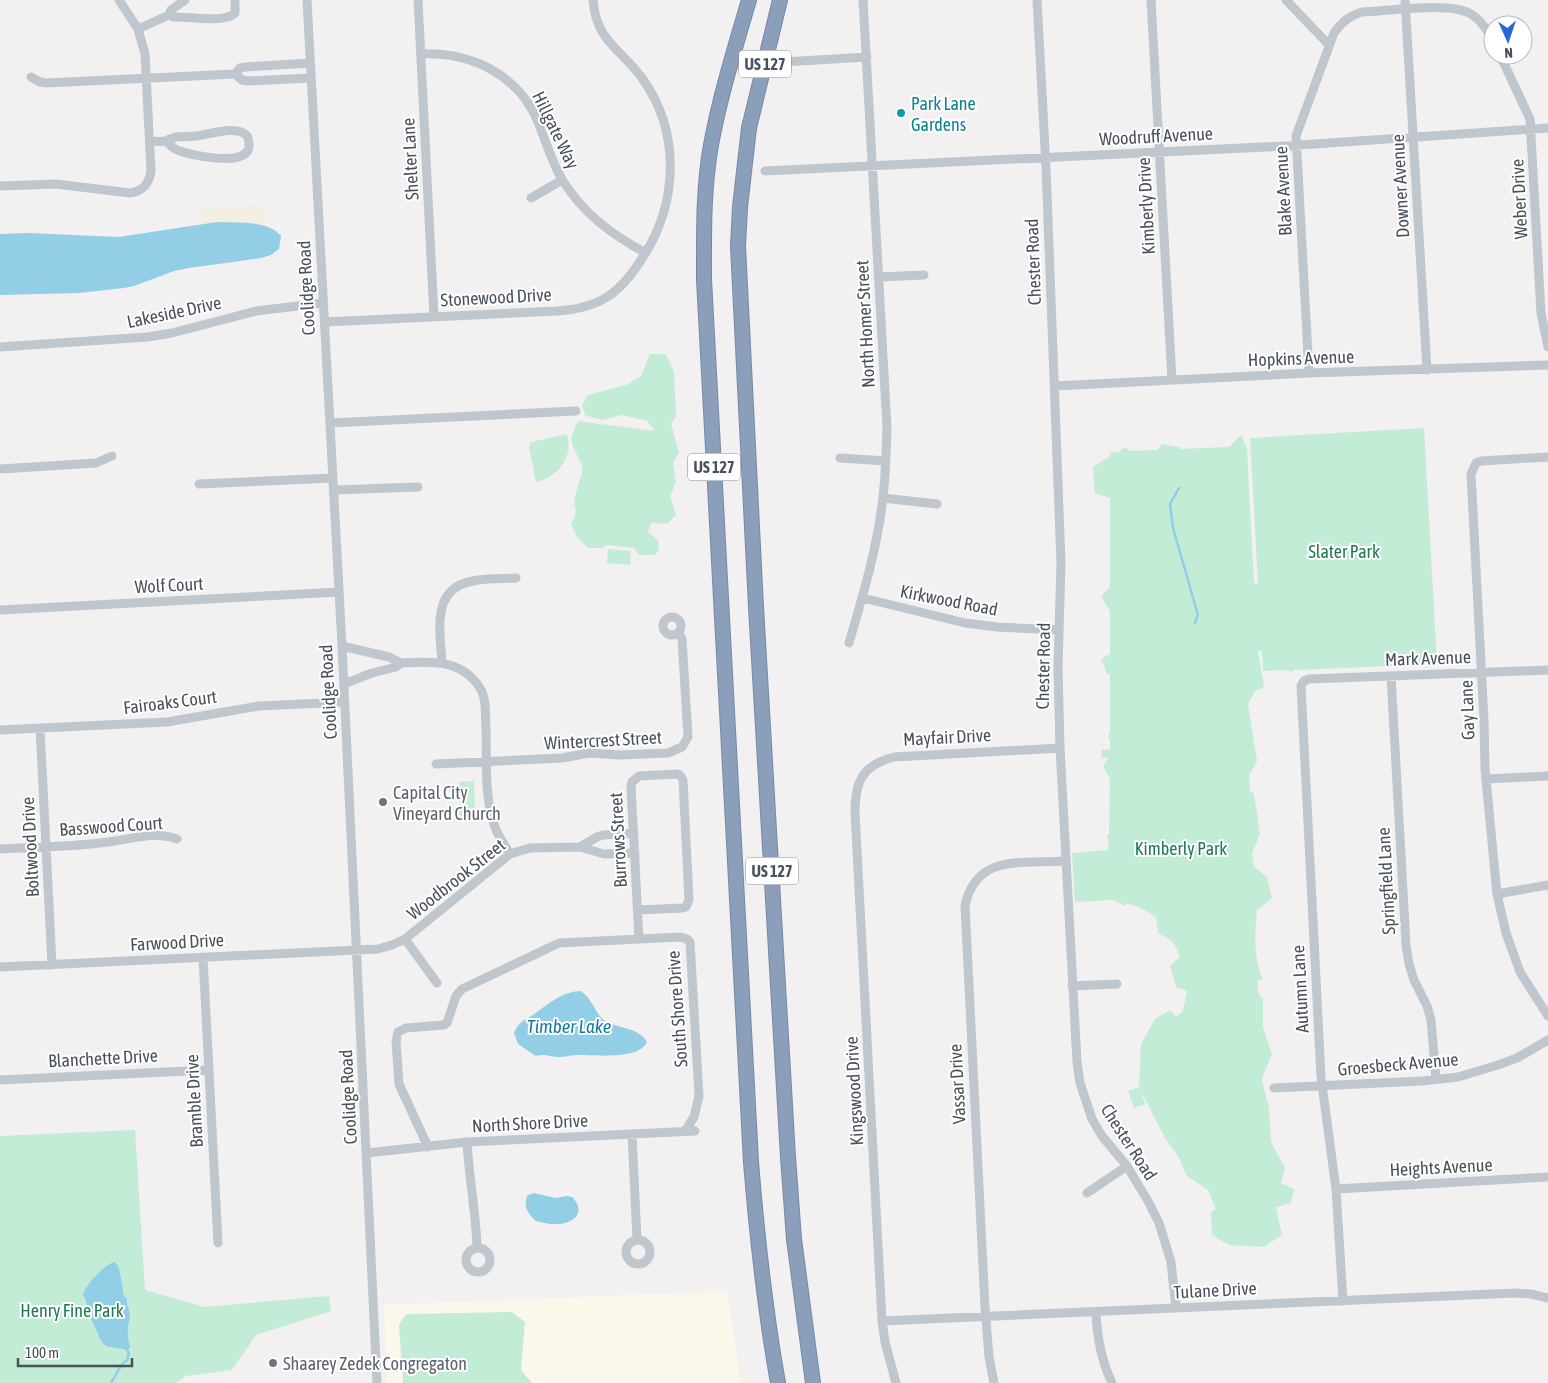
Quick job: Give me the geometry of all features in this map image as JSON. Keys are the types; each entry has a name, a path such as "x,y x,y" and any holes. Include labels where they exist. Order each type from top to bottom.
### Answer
{"highway":[{"name":"US 127","path":"748,0 721,98 711,146 704,217 704,279 751,1162 760,1264 778,1383"},
{"name":"US 127","path":"780,0 749,128 740,207 739,236 742,340 789,1176 801,1304 813,1383"},
{"path":"749,128 785,0"},
{"path":"770,1337 772,1383"}],"street":[{"path":"0,186 56,184 116,193 136,192 145,186 150,177 150,141 145,54 138,30 119,0"},
{"path":"138,30 169,15 171,10 185,0"},
{"path":"169,15 173,17 220,19 230,17 235,13 235,0"},
{"name":"Coolidge Road","path":"306,0 345,702 377,1383"},
{"name":"Shelter Lane","path":"418,0 434,316"},
{"name":"Stonewood Drive","path":"324,322 557,311 584,308 602,301 634,270 656,235 663,217 668,196 671,166 669,144 653,96 630,63 602,34 595,19 593,0"},
{"name":"North Homer Street","path":"849,643 863,598 874,549 883,498 886,461 886,412 864,0"},
{"name":"Chester Road","path":"1037,0 1055,386 1061,563 1058,694 1060,748 1077,1062 1084,1101 1092,1119 1102,1136 1127,1166 1159,1223 1171,1262 1176,1308"},
{"name":"Kimberly Drive","path":"1151,0 1172,380"},
{"path":"1286,0 1328,44"},
{"path":"1406,5 1463,10 1476,17 1483,25"},
{"name":"Blake Avenue","path":"1309,373 1296,136 1328,44 1340,24 1351,16 1362,12 1406,5"},
{"name":"Downer Avenue","path":"1406,5 1427,370"},
{"name":"Hillgate Way","path":"421,54 442,54 468,58 494,70 513,84 532,109 556,168 562,180 579,203 618,238 646,253"},
{"path":"782,62 867,57"},
{"path":"235,74 240,68 246,67 310,63"},
{"name":"Weber Drive","path":"1505,65 1530,119 1532,129 1541,313 1548,347"},
{"path":"30,77 46,83 235,74 242,80 248,81 310,78"},
{"name":"Woodruff Avenue","path":"765,171 1160,152 1548,128"},
{"path":"150,141 166,141 176,137 223,131 236,132 246,136 249,148 243,155 233,159 224,159 199,156 176,149 166,141"},
{"path":"531,198 562,180"},
{"path":"879,277 924,274"},
{"name":"Lakeside Drive","path":"0,347 172,333 256,311 323,304"},
{"name":"Hopkins Avenue","path":"1055,386 1309,373 1548,365"},
{"path":"330,423 576,411"},
{"path":"0,470 96,463 112,456"},
{"name":"Gay Lane","path":"1548,457 1481,460 1473,468 1472,474 1486,779 1497,894 1506,933 1520,972 1548,1016"},
{"path":"840,458 886,461"},
{"path":"199,484 333,478"},
{"path":"334,490 418,487"},
{"path":"883,498 937,504"},
{"path":"442,663 441,607 450,592 463,583 474,580 516,578"},
{"name":"Wolf Court","path":"0,610 339,592"},
{"name":"Kirkwood Road","path":"863,598 965,623 997,627 1059,630"},
{"name":"Wintercrest Street","path":"436,764 562,758 590,753 621,755 668,753 682,747 688,737 682,639 679,633"},
{"path":"342,646 389,657 401,663"},
{"path":"344,684 401,663 429,661 454,666 477,683 484,699 490,812 499,837 510,854"},
{"name":"Mark Avenue","path":"1309,679 1548,670"},
{"name":"Springfield Lane","path":"1390,676 1406,945 1414,980 1431,1020 1436,1080"},
{"name":"Autumn Lane","path":"1309,679 1304,681 1300,691 1322,1086 1336,1189 1343,1301"},
{"name":"Fairoaks Court","path":"0,730 167,722 259,706 345,702"},
{"name":"Boltwood Drive","path":"40,728 52,965"},
{"name":"Mayfair Drive","path":"856,795 858,785 864,773 881,760 894,757 1060,748"},
{"name":"Burrows Street","path":"680,775 683,780 689,900 686,907 638,910 634,833 631,788 633,779 639,776 680,775"},
{"path":"1486,779 1548,776"},
{"name":"Kingswood Drive","path":"856,795 882,1321 885,1342 896,1383"},
{"name":"Woodbrook Street","path":"580,847 597,837 634,833"},
{"name":"Basswood Court","path":"0,849 103,843 152,835 176,839"},
{"path":"597,837 592,846 597,853"},
{"name":"Woodbrook Street","path":"356,950 385,947 405,939 510,854 530,848 580,847 597,853 635,853"},
{"name":"Vassar Drive","path":"994,1383 988,1357 985,1316 965,906 968,894 975,880 992,867 1003,864 1066,861"},
{"path":"1497,894 1548,885"},
{"path":"638,910 639,938"},
{"name":"South Shore Drive","path":"428,1147 399,1084 396,1041 398,1032 406,1028 444,1025 447,1023 456,996 462,988 552,946 566,942 680,937 687,939 691,945 699,1096 694,1117 685,1131"},
{"path":"405,939 437,984"},
{"name":"Farwood Drive","path":"0,967 356,950"},
{"name":"Bramble Drive","path":"203,957 218,1243"},
{"path":"1072,986 1116,984"},
{"name":"Groesbeck Avenue","path":"1274,1088 1436,1080 1458,1077 1498,1066 1517,1058 1548,1040"},
{"name":"Blanchette Drive","path":"0,1080 208,1070"},
{"name":"North Shore Drive","path":"367,1153 467,1142 695,1131"},
{"path":"632,1134 637,1240"},
{"path":"467,1142 468,1172 476,1218 477,1248"},
{"path":"1088,1192 1127,1166"},
{"name":"Heights Avenue","path":"1336,1189 1548,1177"},
{"name":"Tulane Drive","path":"882,1321 1515,1294 1531,1294 1548,1298"},
{"path":"1096,1312 1103,1361 1112,1383"}],"shaded area":[{"path":"727,1291 741,1383 387,1383 384,1305"}],"green space":[{"path":"650,354 666,354 674,372 676,416 671,424 679,452 673,463 676,482 670,496 676,515 667,524 651,523 648,532 658,540 659,551 654,555 639,555 634,548 607,545 602,548 588,548 577,537 571,525 576,512 574,500 582,472 582,465 573,447 571,437 578,421 655,431 647,421 622,415 602,420 585,415 582,405 588,395 626,385 641,376"},
{"name":"Kimberly Park","path":"1424,428 1437,664 1295,670 1291,672 1287,670 1263,671 1262,651 1258,651 1264,687 1255,691 1248,704 1257,761 1249,776 1250,791 1254,794 1260,834 1252,853 1254,867 1267,877 1272,898 1257,910 1255,945 1263,979 1258,981 1258,993 1263,999 1263,1028 1272,1054 1262,1081 1269,1108 1271,1142 1285,1168 1281,1183 1294,1189 1291,1203 1276,1207 1282,1235 1264,1247 1229,1245 1212,1235 1211,1212 1216,1209 1208,1190 1187,1176 1178,1156 1165,1138 1141,1091 1145,1104 1134,1108 1128,1091 1139,1087 1141,1044 1155,1019 1170,1010 1176,1017 1183,1011 1187,991 1176,987 1170,966 1180,957 1176,947 1169,939 1158,933 1156,917 1139,907 1126,903 1124,906 1113,900 1075,902 1072,853 1109,850 1107,834 1109,834 1110,779 1103,766 1109,758 1102,758 1101,750 1110,749 1110,739 1108,737 1110,732 1110,674 1107,674 1101,659 1110,654 1110,611 1101,596 1110,587 1110,498 1095,493 1093,467 1110,456 1111,452 1118,452 1125,447 1130,451 1157,450 1162,444 1179,447 1180,449 1229,447 1241,435 1247,449 1254,583 1258,584 1250,438"},
{"path":"567,434 568,450 562,465 551,476 536,482 529,447 531,442"},
{"path":"608,549 631,551 630,565 607,563"},
{"path":"474,781 475,821 460,821 459,782"},
{"name":"Henry Fine Park","path":"135,1130 145,1290 204,1307 329,1296 331,1311 256,1335 232,1370 186,1376 175,1383 0,1383 0,1136"},
{"path":"512,1312 525,1322 521,1370 532,1383 403,1383 399,1325 406,1314"}],"sand":[{"path":"254,204 269,214 266,216 265,226 235,223 202,224 199,216 206,208 244,208"}],"water":[{"path":"217,222 251,223 268,227 281,236 279,249 271,255 261,258 174,271 124,288 79,293 0,295 0,234 28,233 119,237"},
{"name":"Timber Lake","path":"580,991 588,998 605,1021 633,1031 643,1037 647,1042 642,1048 626,1054 559,1057 536,1056 518,1044 514,1033 521,1023 557,998 568,993"},
{"path":"534,1193 555,1198 572,1197 576,1202 578,1212 568,1222 551,1224 536,1221 528,1212 526,1206 528,1195"},
{"path":"115,1262 119,1268 124,1296 127,1299 130,1313 128,1332 130,1348 127,1350 106,1346 101,1341 83,1295 96,1275 106,1266"}],"waterway":[{"path":"1179,488 1170,504 1173,528 1198,615 1195,623"},
{"path":"111,1383 122,1364 127,1360 129,1354 127,1350"}],"place":[{"name":"Park Lane Gardens","path":"901,113"},
{"name":"Capital City Vineyard Church","path":"383,802"},
{"name":"Shaarey Zedek Congregaton","path":"273,1363"}],"park label":[{"name":"Slater Park","path":"1344,551"}]}
